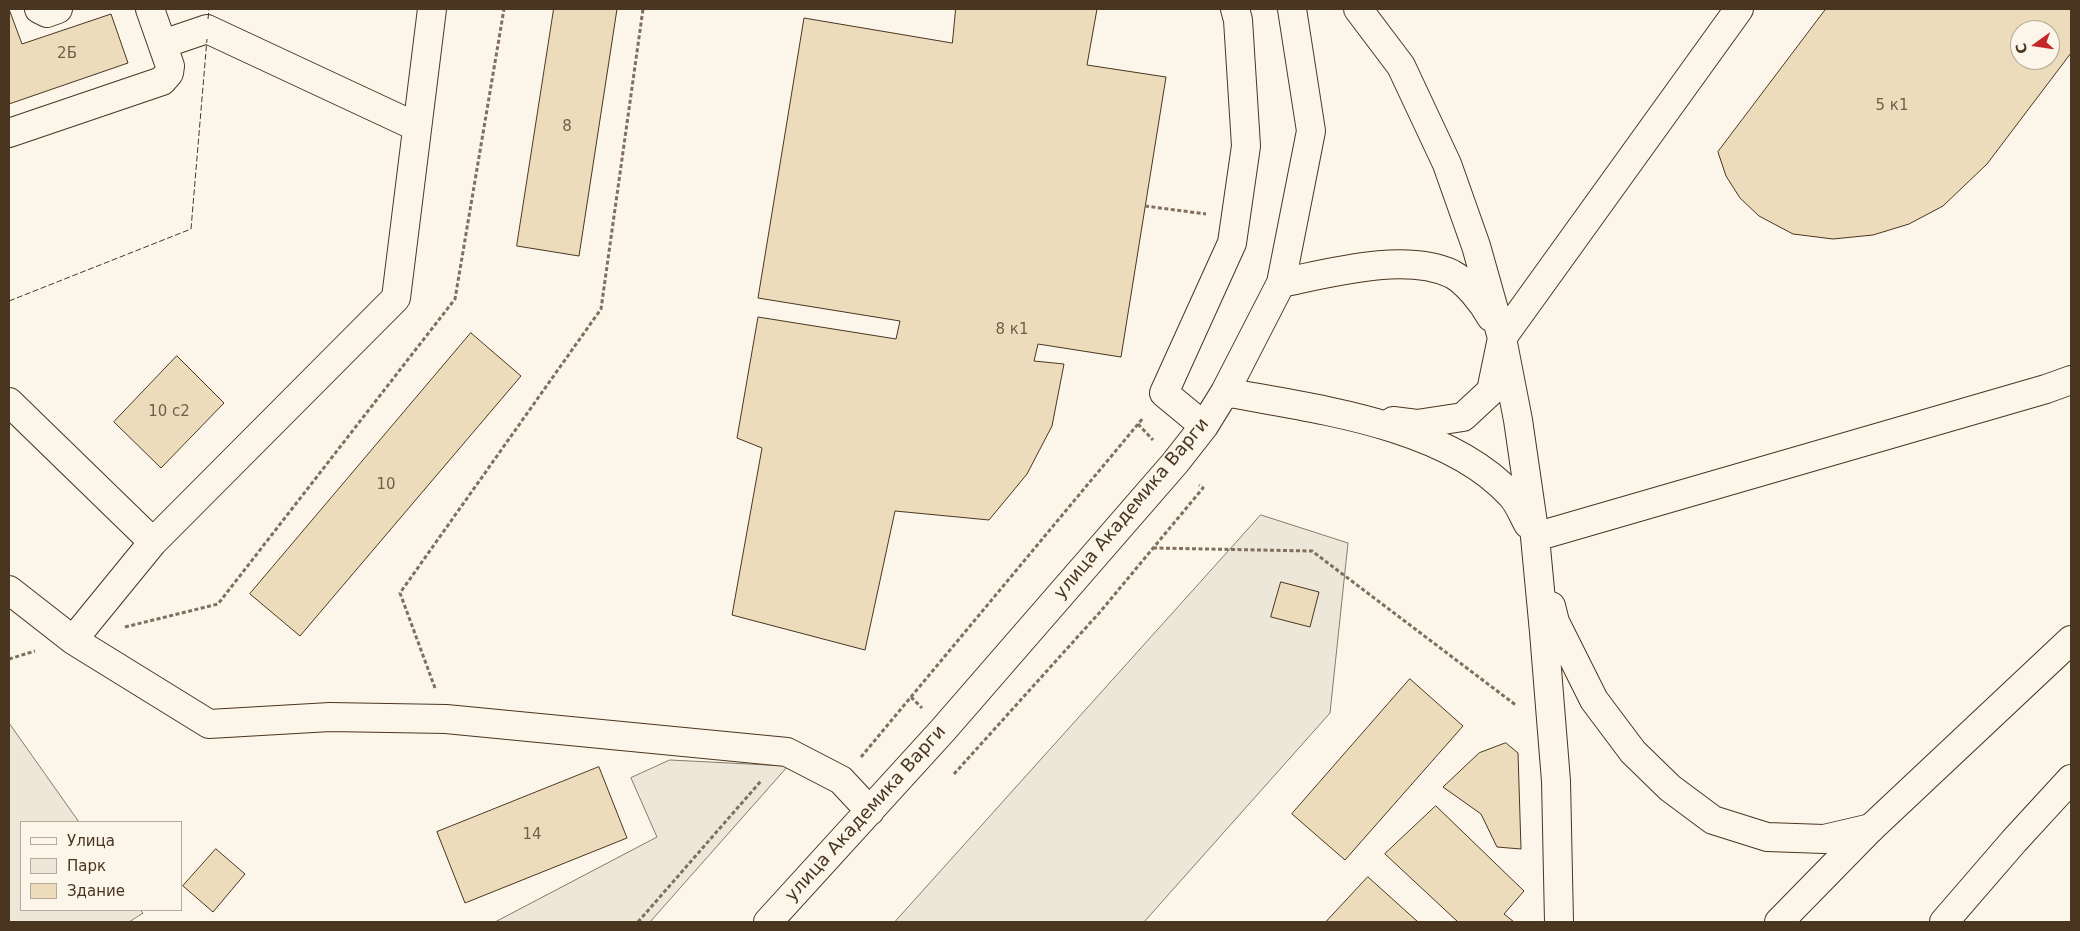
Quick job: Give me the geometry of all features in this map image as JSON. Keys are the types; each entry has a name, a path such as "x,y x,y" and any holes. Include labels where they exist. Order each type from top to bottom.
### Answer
{"main road":[{"path":"39,9 46,13 58,9"},
{"path":"9,133 162,81 169,74 170,66 150,9"},
{"path":"73,640 153,542 396,298 432,9"},
{"path":"1204,426 1164,393 1232,242 1246,146 1238,20 1235,9"},
{"name":"улица Академика Варги","path":"768,922 956,716 1169,470 1204,426 1225,392 1281,283 1311,132 1292,9"},
{"path":"1358,9 1401,66 1447,164 1476,246 1502,338 1518,420 1535,537 1556,781 1560,922"},
{"path":"1225,392 1357,418 1417,424 1464,417 1491,391 1502,338 1739,9"},
{"path":"163,44 207,29 417,127"},
{"path":"1281,283 1374,265 1419,265 1453,275 1482,300 1502,338"},
{"path":"1535,537 2046,389 2071,380"},
{"path":"9,402 153,542"},
{"path":"1357,418 1413,435 1476,464 1512,496 1535,537 1555,622 1594,700 1633,752 1670,788 1713,820 1767,837 1824,839 1871,828"},
{"path":"9,590 73,640 209,724 330,717 446,719 787,752 842,780 870,811"},
{"path":"1778,922 1871,828 2071,640"},
{"path":"1944,922 2071,779"}],"path":[{"path":"446,719 400,593 601,309 643,9"},
{"path":"1145,206 1206,214"},
{"path":"842,780 1164,393"},
{"path":"954,774 1100,612 1203,488"},
{"path":"1154,548 1312,551 1523,710"},
{"path":"638,922 787,752"}],"green space":[{"path":"9,723 78,821 20,821 20,911 141,911 143,913 129,922 9,922"},
{"path":"670,760 788,766 650,922 495,922 657,837 631,778"}],"shaded area":[{"path":"1261,515 1348,543 1330,713 1144,922 895,922"}],"building":[{"path":"9,9 22,44 111,14 128,63 9,104"},
{"path":"554,9 617,9 579,256 517,246"},
{"path":"956,9 1097,9 1087,65 1166,77 1121,357 1038,344 1034,361 1064,364 1052,426 1027,474 989,520 895,511 865,650 732,615 762,448 737,438 758,317 896,339 900,321 758,298 804,18 952,43"},
{"path":"1826,9 2071,9 2071,53 2060,68 2060,20 2010,20 2010,70 2058,70 1987,164 1943,206 1909,224 1873,235 1833,239 1793,234 1759,216 1740,198 1726,176 1718,152"},
{"path":"471,333 521,376 300,636 250,594"},
{"path":"177,356 224,403 161,468 114,422"},
{"path":"1281,582 1319,592 1310,627 1271,617"},
{"path":"1410,679 1463,726 1345,860 1292,814"},
{"path":"1506,743 1518,753 1521,849 1497,847 1481,814 1443,787 1479,753"},
{"path":"599,767 627,838 465,903 437,832"},
{"path":"1436,806 1524,891 1504,914 1514,922 1458,922 1385,854"},
{"path":"216,849 245,874 213,912 183,886"},
{"path":"1368,877 1418,922 1326,922"}],"fence":[{"path":"208,19 209,9"},
{"path":"9,301 191,229 207,39"}]}
